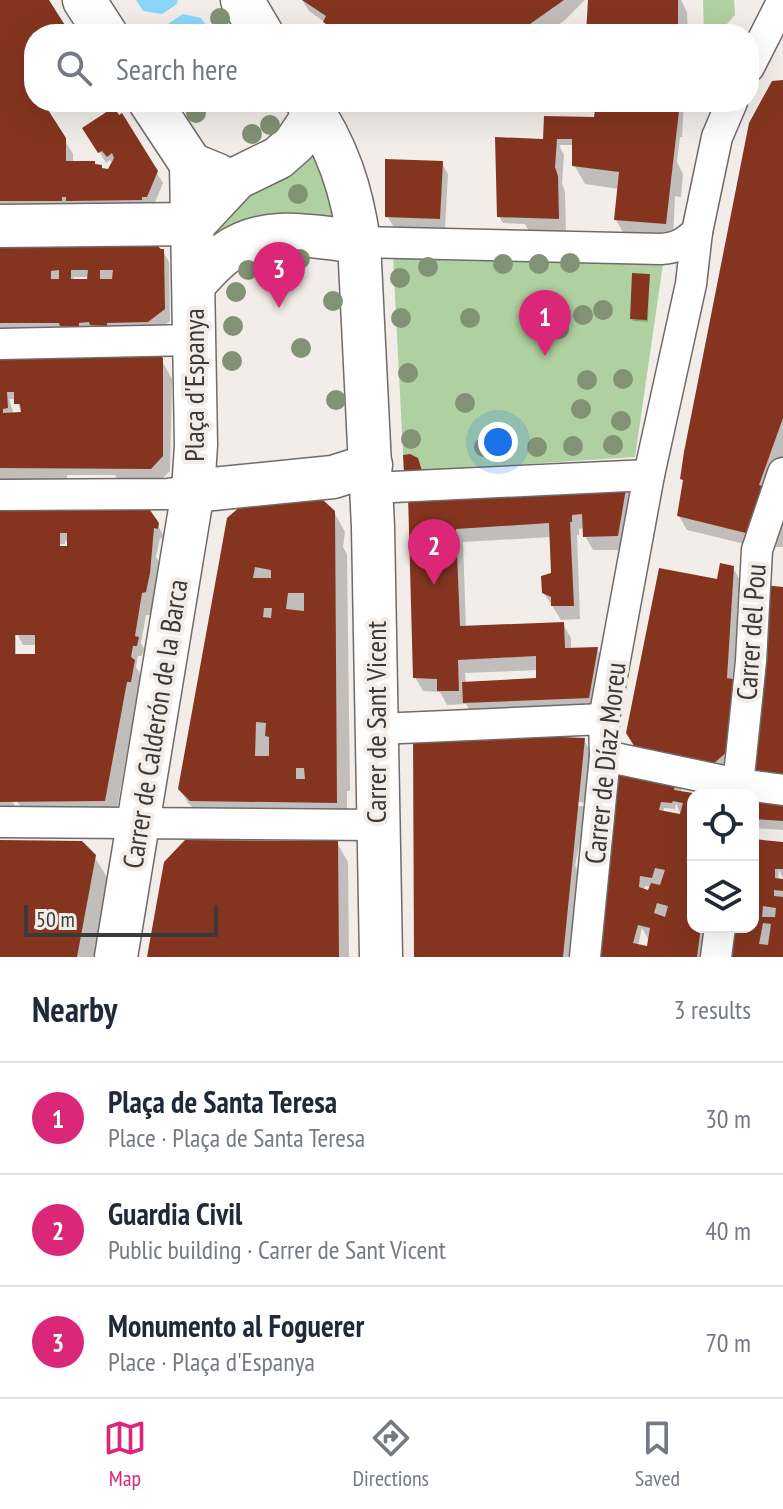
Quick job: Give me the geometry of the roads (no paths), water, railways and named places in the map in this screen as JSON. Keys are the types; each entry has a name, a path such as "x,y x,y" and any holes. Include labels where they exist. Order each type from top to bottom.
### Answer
{"main road":[{"path":"84,0 100,24"},
{"path":"242,0 256,24"},
{"path":"157,112 191,164 210,174 237,178"},
{"path":"0,226 194,224 237,178 258,169 295,143 309,112"},
{"path":"313,112 336,150 354,203 359,242 359,477"},
{"name":"Plaça d'Espanya","path":"191,164 196,445 193,491 359,477"},
{"name":"Plaça d'Espanya","path":"195,283 225,253 247,241 270,234 359,242"},
{"name":"Carrer de Sant Vicent","path":"359,477 378,729 381,957"},
{"name":"Carrer de Calderón de la Barca","path":"116,957 193,491"}],"street":[{"path":"759,47 783,0"},
{"name":"Carrer de Díaz Moreu","path":"585,957 605,756 604,719 649,475 691,284 685,240 728,112"},
{"path":"359,242 685,240"},
{"path":"0,344 193,340"},
{"name":"Carrer del Pou","path":"737,789 751,661 757,550 783,473"},
{"path":"359,477 649,475"},
{"path":"0,495 168,494 193,491"},
{"path":"378,729 604,719"},
{"path":"605,756 733,789"},
{"path":"759,790 783,790"},
{"path":"0,822 377,825"},
{"path":"716,957 719,933"}],"water":[{"path":"136,0 178,0 162,14 143,11"},
{"path":"183,14 201,18 205,24 168,24"}],"place":[{"name":"Monumento al Foguerer","path":"279,308"},
{"name":"Plaça de Santa Teresa","path":"545,356"},
{"name":"Guardia Civil","path":"434,585"}]}
